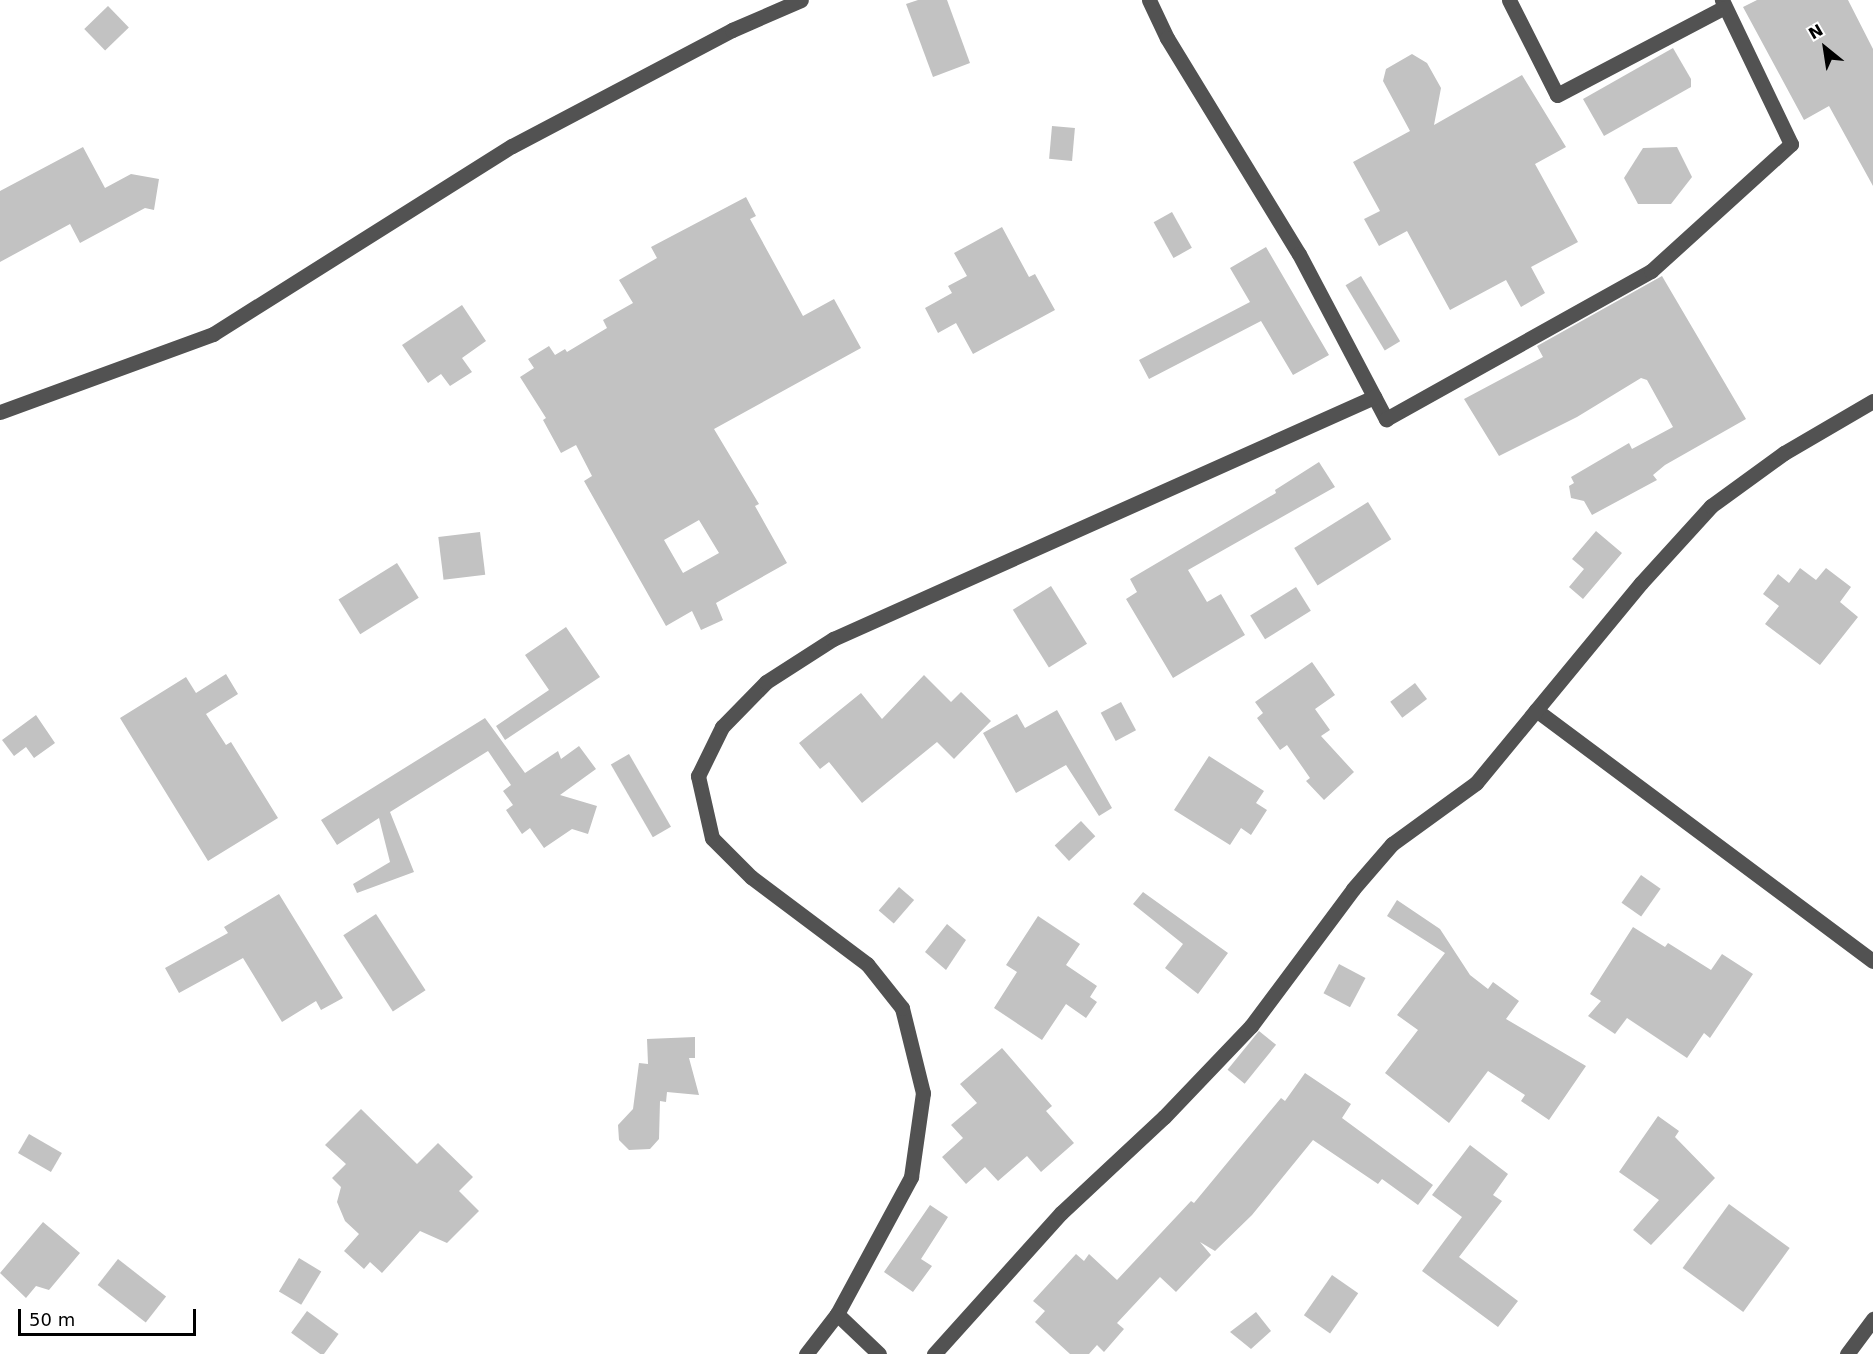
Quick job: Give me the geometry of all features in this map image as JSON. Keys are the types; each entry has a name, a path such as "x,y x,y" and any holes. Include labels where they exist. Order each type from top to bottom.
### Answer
{"street":[{"path":"0,412 213,334 512,146 732,30 801,0"},
{"path":"1149,0 1167,38 1299,254 1386,419 1651,271 1791,144 1722,4 1557,95 1509,0"},
{"path":"806,1354 837,1314 911,1177 923,1093 902,1008 867,964 751,877 712,838 698,776 722,727 766,682 833,639 1374,397"},
{"path":"934,1354 1061,1213 1164,1117 1251,1026 1353,889 1392,844 1476,783 1641,583 1711,506 1784,453 1873,400"},
{"path":"1536,710 1873,961"},
{"path":"837,1314 879,1354"},
{"path":"1847,1354 1873,1319"}],"building":[{"path":"918,0 947,0 970,63 933,77 906,4"},
{"path":"1757,0 1848,0 1873,49 1873,186 1829,106 1804,120 1743,7"},
{"path":"108,6 129,28 105,51 84,29"},
{"path":"1673,48 1691,79 1691,87 1604,136 1583,99"},
{"path":"1412,54 1427,63 1441,88 1434,125 1522,75 1566,147 1535,164 1578,242 1531,267 1545,293 1521,307 1506,280 1450,310 1407,231 1379,246 1364,219 1380,211 1353,162 1410,131 1383,81 1386,69"},
{"path":"1052,126 1075,128 1072,161 1049,159"},
{"path":"83,147 105,188 131,174 159,179 154,210 145,208 80,243 70,224 0,262 0,191"},
{"path":"1677,147 1692,177 1671,204 1638,204 1624,178 1643,148"},
{"path":"746,197 756,216 750,219 803,316 834,299 861,348 714,429 759,504 755,506 787,563 716,603 723,620 701,630 692,611 666,626 584,481 592,476 576,445 561,453 543,420 546,418 520,377 534,368 528,359 549,346 555,355 565,349 567,352 607,328 603,320 633,303 619,280 657,258 651,247","holes":["699,520 719,553 683,573 664,540"]},
{"path":"1172,212 1192,248 1174,258 1154,222"},
{"path":"1002,227 1029,277 1035,274 1055,310 973,354 956,323 938,333 925,308 952,293 948,286 967,276 954,253"},
{"path":"1266,247 1329,355 1293,375 1261,321 1149,379 1139,360 1250,302 1230,268"},
{"path":"1361,276 1400,341 1385,350 1346,285"},
{"path":"1662,276 1746,419 1665,465 1653,475 1657,480 1592,515 1584,501 1571,498 1569,486 1574,483 1571,477 1629,443 1632,449 1673,427 1647,380 1641,378 1577,417 1499,456 1464,399 1543,357 1537,346"},
{"path":"462,305 486,341 462,358 472,372 450,386 441,374 428,383 402,345"},
{"path":"1319,462 1335,487 1188,570 1207,602 1221,594 1245,635 1173,678 1126,599 1137,592 1130,579 1276,493 1275,490"},
{"path":"1368,502 1391,539 1318,585 1294,548"},
{"path":"1596,531 1622,553 1583,599 1569,587 1584,569 1572,559"},
{"path":"480,532 485,575 444,580 438,537"},
{"path":"397,563 419,598 360,634 338,600"},
{"path":"1800,568 1816,580 1826,568 1851,587 1840,602 1858,617 1820,665 1765,624 1779,606 1763,594 1778,574 1789,583"},
{"path":"1051,586 1087,644 1049,668 1013,610"},
{"path":"1296,587 1311,611 1265,639 1250,616"},
{"path":"566,627 600,677 505,740 496,726 549,690 525,655"},
{"path":"1312,662 1335,695 1315,709 1330,730 1321,736 1354,772 1324,800 1306,781 1310,778 1287,745 1280,750 1257,718 1263,713 1255,702"},
{"path":"226,674 238,694 206,714 226,745 231,742 278,818 208,861 120,718 186,677 196,693"},
{"path":"924,675 951,702 961,692 991,721 954,759 937,742 862,803 829,762 820,769 799,743 861,693 882,719"},
{"path":"1415,683 1427,699 1402,718 1390,702"},
{"path":"1121,702 1136,730 1116,741 1101,713"},
{"path":"1057,710 1112,808 1099,816 1066,765 1016,793 983,733 1017,714 1025,728"},
{"path":"36,715 55,743 34,758 26,747 14,756 2,740"},
{"path":"485,718 525,773 558,751 561,759 579,746 596,769 560,795 597,806 588,834 572,829 544,848 530,828 522,834 506,810 513,805 503,791 511,785 488,751 390,812 414,872 357,893 353,884 390,862 379,818 337,845 321,820"},
{"path":"629,754 671,827 653,837 611,764"},
{"path":"1209,756 1264,791 1256,803 1267,810 1251,835 1241,828 1230,845 1174,810"},
{"path":"1081,821 1095,836 1069,861 1055,846"},
{"path":"1641,875 1661,889 1641,917 1621,903"},
{"path":"899,887 914,900 894,924 879,910"},
{"path":"1143,892 1228,953 1198,994 1165,968 1183,944 1133,904"},
{"path":"279,894 343,998 321,1010 316,1001 282,1022 243,958 179,993 165,968 228,933 224,927"},
{"path":"1397,900 1440,929 1470,975 1488,989 1493,982 1519,1001 1506,1019 1586,1066 1549,1120 1521,1101 1525,1095 1488,1071 1449,1123 1385,1073 1418,1030 1397,1015 1445,953 1387,916"},
{"path":"376,914 426,990 393,1012 343,935"},
{"path":"1038,916 1080,944 1066,965 1097,986 1090,997 1097,1002 1086,1018 1066,1004 1042,1040 994,1008 1017,972 1006,965"},
{"path":"947,924 966,940 946,970 925,952"},
{"path":"1633,927 1665,947 1668,943 1711,970 1722,954 1753,974 1710,1038 1704,1033 1687,1058 1627,1018 1615,1034 1588,1016 1601,1001 1590,994"},
{"path":"1339,964 1365,978 1350,1007 1324,993"},
{"path":"1259,1031 1276,1045 1245,1084 1228,1070"},
{"path":"695,1037 695,1058 689,1058 699,1095 667,1092 666,1102 660,1101 659,1139 650,1149 629,1150 619,1140 618,1125 633,1109 639,1063 648,1064 647,1039"},
{"path":"1002,1048 1052,1106 1046,1111 1074,1143 1041,1172 1027,1156 998,1181 985,1167 966,1184 942,1157 963,1138 951,1125 977,1103 960,1084"},
{"path":"1305,1073 1351,1104 1342,1118 1433,1185 1418,1205 1382,1179 1378,1184 1313,1140 1252,1215 1215,1251 1200,1242 1211,1255 1176,1292 1160,1277 1117,1323 1124,1329 1104,1352 1097,1345 1089,1354 1070,1354 1035,1322 1045,1311 1033,1301 1076,1254 1084,1261 1089,1254 1117,1280 1191,1201 1194,1203 1281,1098 1285,1101"},
{"path":"361,1109 417,1164 438,1143 473,1177 459,1191 479,1211 447,1243 420,1231 382,1273 370,1262 364,1269 344,1251 359,1234 345,1221 337,1202 341,1187 332,1178 346,1164 325,1145"},
{"path":"1658,1116 1679,1131 1675,1137 1715,1178 1651,1245 1633,1230 1659,1200 1619,1172"},
{"path":"29,1134 62,1153 51,1172 18,1153"},
{"path":"1470,1145 1508,1174 1493,1195 1502,1201 1459,1257 1518,1301 1498,1327 1422,1271 1462,1217 1432,1195"},
{"path":"1729,1204 1790,1248 1743,1312 1683,1268"},
{"path":"930,1205 948,1217 921,1259 932,1266 913,1292 884,1272"},
{"path":"43,1222 80,1253 49,1290 36,1286 26,1298 0,1273"},
{"path":"299,1258 321,1271 301,1305 279,1291"},
{"path":"118,1259 166,1297 146,1323 98,1285"},
{"path":"1332,1275 1358,1293 1330,1333 1304,1315"},
{"path":"307,1311 339,1334 324,1354 320,1354 291,1333"},
{"path":"1256,1312 1271,1331 1251,1349 1230,1332"}]}
